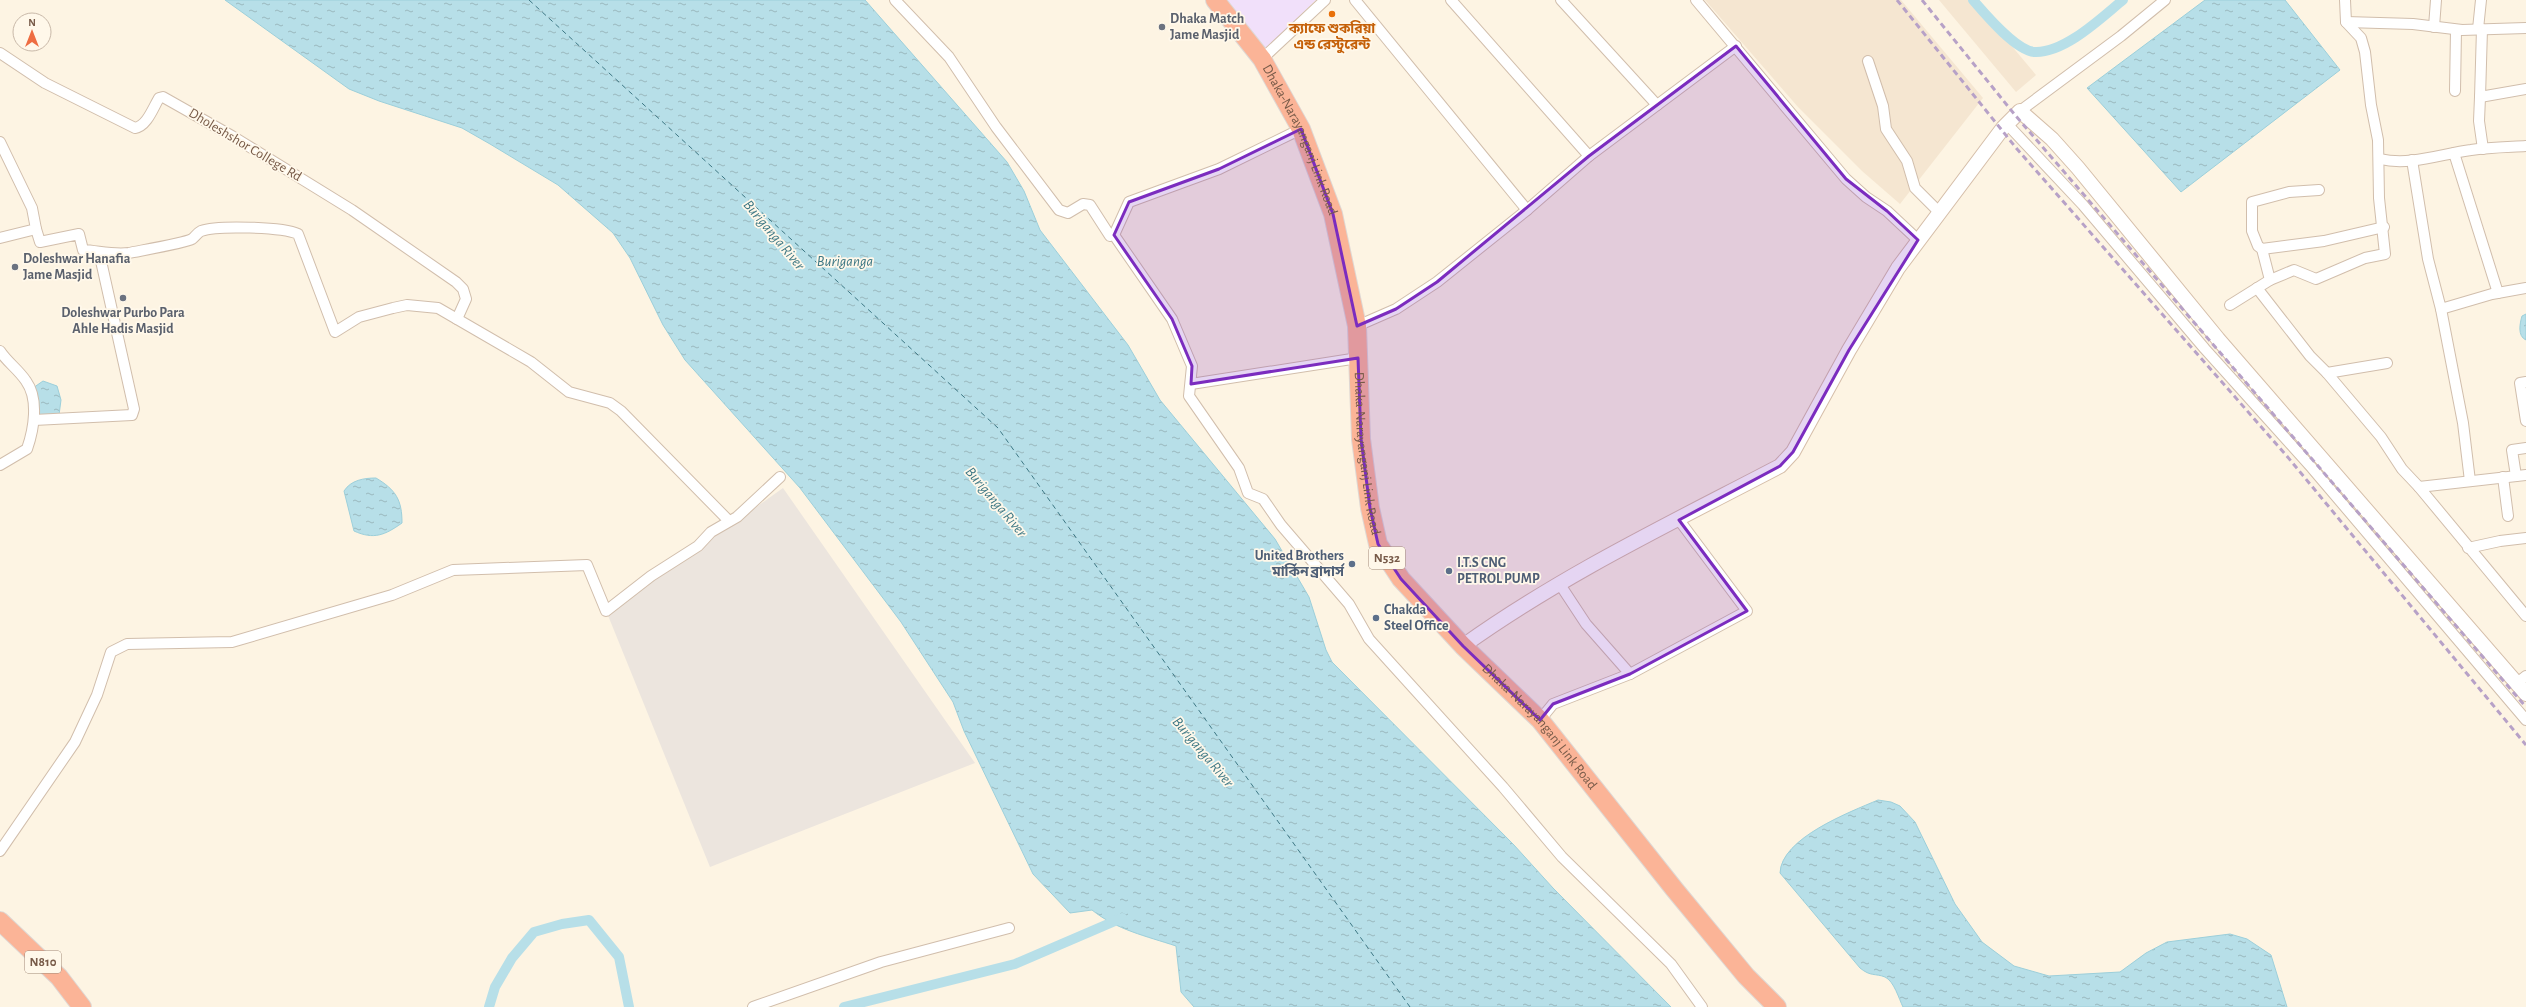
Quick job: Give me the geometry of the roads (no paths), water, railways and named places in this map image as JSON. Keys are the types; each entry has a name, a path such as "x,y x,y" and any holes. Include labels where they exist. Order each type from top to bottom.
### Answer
{"highway":[{"name":"Dhaka-Narayanganj Link Road","path":"1215,0 1262,58 1301,129 1333,214 1357,326 1361,439 1370,508 1378,544 1401,579 1463,646 1540,720 1675,890 1746,976 1777,1007"},
{"name":"N810","path":"0,921 59,977 82,1007"}],"street":[{"path":"895,0 949,57 996,127 1060,210 1068,213 1083,204 1090,205 1110,236 1114,235 1172,319 1192,366 1189,396 1239,468 1248,492 1263,499 1281,526 1349,604 1369,639 1503,787 1562,857 1670,964 1702,1007"},
{"path":"1262,58 1324,0"},
{"path":"1355,0 1527,210"},
{"path":"1451,0 1588,156"},
{"path":"1561,0 1657,105"},
{"path":"1697,0 1807,135 1846,179 1866,197 1887,211 1918,240"},
{"path":"1463,646 1504,616 1559,583 1780,466 1793,452 1849,350 1918,240 2007,124 2020,111 2121,36 2165,0"},
{"path":"2230,305 2270,280 2284,276 2294,270 2316,279 2365,258 2385,255 2384,227 2379,198 2380,159 2371,105 2365,52 2361,38 2346,22 2345,0"},
{"path":"2434,27 2436,0"},
{"path":"2481,0 2479,121 2483,149"},
{"path":"2346,22 2434,27 2456,30 2526,28"},
{"path":"2455,90 2456,30"},
{"path":"1357,326 1396,309 1437,282 1527,210 1588,156 1736,46"},
{"name":"Dholeshshor College Rd","path":"0,53 45,83 135,128 140,127 144,123 159,98 163,96 232,136 358,214 456,282 463,289 466,299 457,319"},
{"path":"1868,61 1883,106 1886,129 1907,161 1915,188 1940,213"},
{"path":"2480,97 2526,89"},
{"path":"2020,111 2052,138 2218,339 2523,685"},
{"path":"2007,124 2083,205 2205,349 2312,468 2526,720"},
{"path":"1114,235 1129,202 1219,169 1301,129"},
{"path":"0,142 32,208 40,242 79,234 83,250 129,253 191,239 202,231 257,228 291,231 298,234 336,332 359,317 407,305 438,308 492,337 531,362 569,392 610,403 621,411 729,522"},
{"path":"2380,159 2390,161 2412,160 2483,149 2526,146"},
{"path":"2454,153 2498,292"},
{"path":"2412,160 2428,259 2440,309 2463,423 2470,481"},
{"path":"2270,280 2262,249 2258,246 2252,231 2252,202 2289,192 2319,190"},
{"path":"2262,249 2324,241 2384,227"},
{"path":"0,238 36,229"},
{"path":"34,420 132,415 134,409 99,252"},
{"path":"2257,288 2310,356 2327,373 2381,437 2402,469 2419,487 2468,548 2526,616"},
{"path":"2440,309 2498,292 2526,288"},
{"path":"0,351 6,361 27,382 34,402 34,420 27,449 0,465"},
{"path":"1191,384 1358,358"},
{"path":"2327,373 2387,363"},
{"path":"2526,382 2520,383 2526,421"},
{"path":"2419,487 2521,476 2512,450 2526,448"},
{"path":"0,851 75,742 97,695 111,652 127,644 232,642 392,595 453,570 587,565 606,611 652,576 698,546 711,532 729,522 780,477"},
{"path":"2503,477 2508,516"},
{"path":"1540,720 1553,704 1630,674 1747,611 1679,520"},
{"path":"2468,548 2500,540 2526,538"},
{"path":"1559,583 1586,624 1630,674"},
{"path":"753,1007 882,962 1009,928"}],"water":[{"name":"Buriganga","path":"225,0 865,0 1007,162 1024,191 1040,230 1128,345 1160,400 1275,539 1309,597 1326,650 1332,662 1514,845 1553,888 1671,1007 1194,1007 1181,992 1176,946 1122,928 1111,923 1092,910 1070,913 1033,874 964,731 953,702 901,622 800,488 685,360 663,325 630,258 613,233 558,185 490,144 462,128 379,101 349,89"},
{"path":"2205,0 2285,0 2340,70 2181,192 2087,88"},
{"path":"2526,314 2526,340 2521,336 2520,329 2522,316"},
{"path":"43,381 57,386 61,400 59,415 36,416 33,388"},
{"path":"376,478 393,491 396,496 401,508 402,523 390,531 373,536 354,531 344,491 350,484 358,480"},
{"path":"1878,800 1891,802 1900,806 1915,822 1955,904 1982,942 2014,966 2049,976 2120,972 2146,953 2167,942 2230,934 2247,939 2271,955 2287,1007 1903,1007 1891,982 1885,977 1867,973 1860,968 1780,873 1783,860 1804,838 1835,819"}],"waterway":[{"path":"1973,0 2010,39 2027,50 2035,52 2046,51 2070,41 2093,25 2123,0"},
{"path":"844,1007 1015,964 1122,918"},
{"path":"489,1007 495,987 512,958 534,932 562,924 589,920 619,957 629,1007"}],"railway":[{"path":"1897,0 2017,149 2286,455 2526,745"},
{"path":"1922,0 2015,115 2526,707"}],"place":[{"name":"ক্যাফে শুকরিয়া এন্ড রেস্টুরেন্ট","path":"1332,14"},
{"name":"Dhaka Match Jame Masjid","path":"1162,27"},
{"name":"Doleshwar Hanafia Jame Masjid","path":"15,267"},
{"name":"Doleshwar Purbo Para Ahle Hadis Masjid","path":"123,298"},
{"name":"United Brothers মার্কিন ব্রাদার্স","path":"1352,564"},
{"name":"I.T.S CNG PETROL PUMP","path":"1449,571"},
{"name":"Chakda Steel Office","path":"1376,618"}],"water label":[{"name":"Buriganga River","path":"774,235"},
{"name":"Buriganga River","path":"996,502"},
{"name":"Buriganga River","path":"1203,752"}]}
